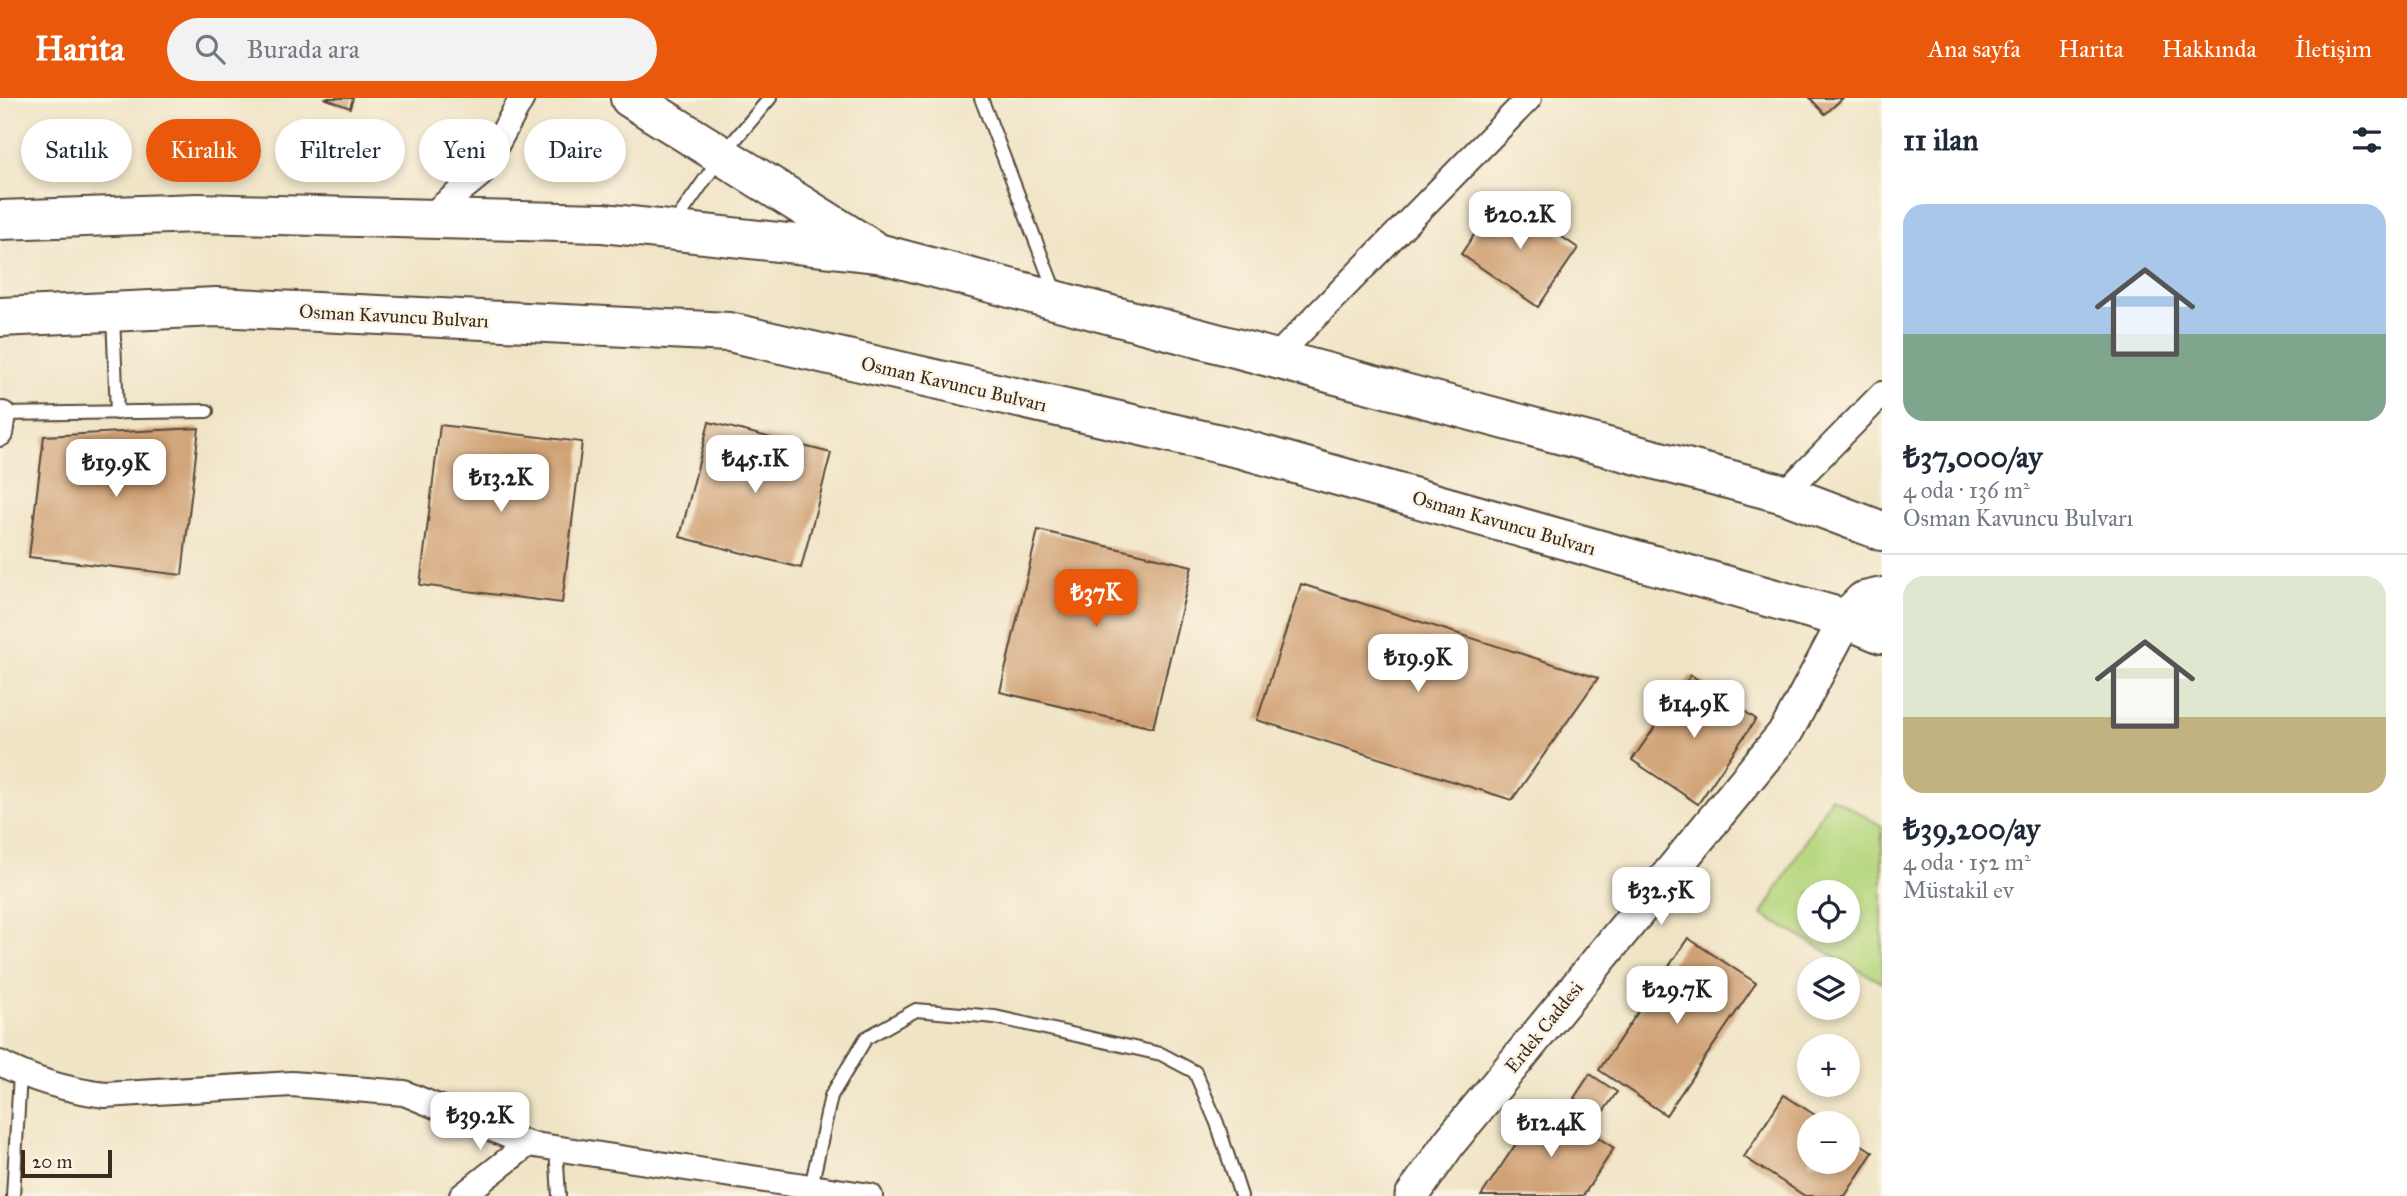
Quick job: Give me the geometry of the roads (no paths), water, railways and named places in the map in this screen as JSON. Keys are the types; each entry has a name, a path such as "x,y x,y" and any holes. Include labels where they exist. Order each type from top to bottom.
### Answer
{"highway":[{"path":"630,98 878,253"},
{"path":"0,220 197,213 603,223 878,253 1784,494 1882,531"},
{"name":"Osman Kavuncu Bulvarı","path":"0,317 216,307 729,332 1242,449 1846,619 1882,634"},
{"path":"1846,619 1864,600 1882,597"}],"street":[{"path":"426,219 480,175 522,98"},
{"path":"1274,359 1529,98"},
{"path":"1784,494 1882,394"},
{"name":"Erdek Caddesi","path":"1412,1196 1450,1143 1787,730 1846,619"},
{"path":"10,1068 65,1089 105,1095 292,1084 404,1093 528,1144 870,1196"},
{"path":"462,1196 528,1144"}],"lane":[{"path":"670,230 722,155 770,98"},
{"path":"981,98 1059,301"},
{"path":"113,312 117,413"},
{"path":"1,421 117,413 207,411"},
{"path":"827,1191 831,1096 866,1038 916,1010 1008,1019 1161,1054 1195,1072 1217,1123 1241,1196"},
{"path":"10,1068 13,1196"},
{"path":"555,1148 559,1196"}]}
